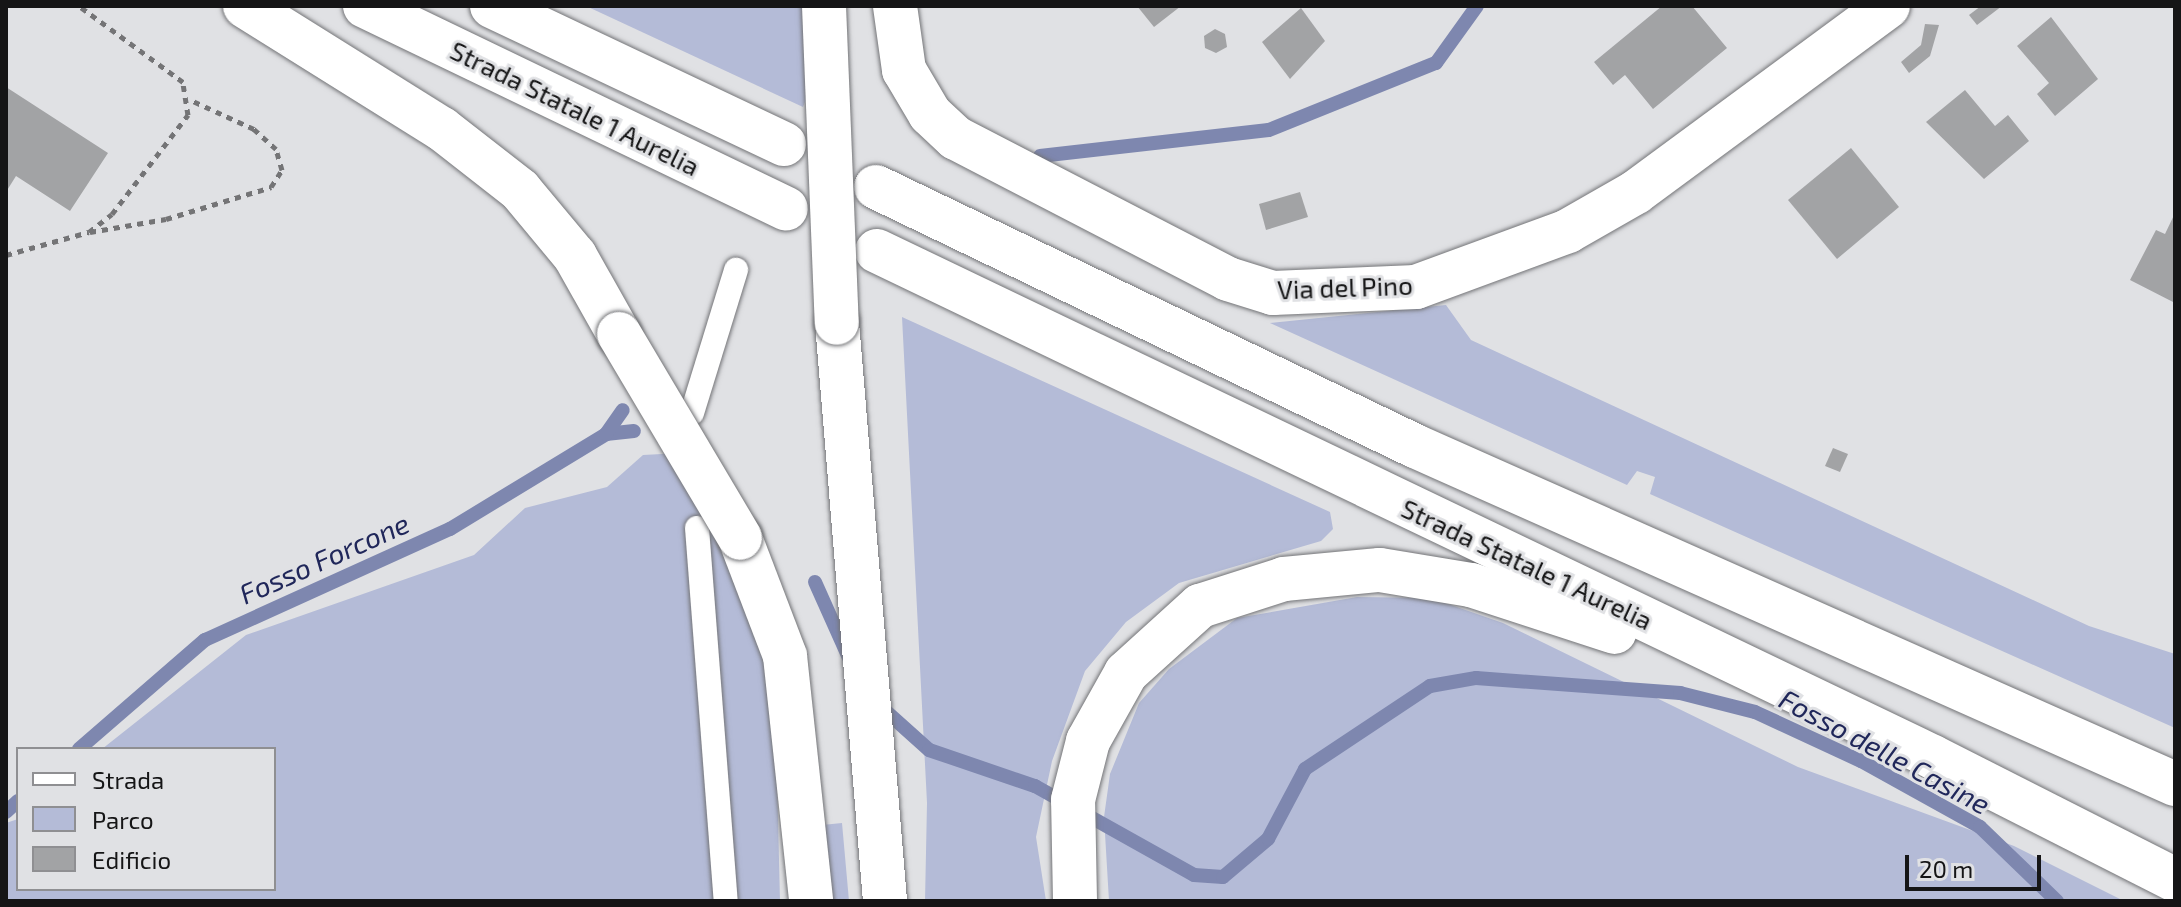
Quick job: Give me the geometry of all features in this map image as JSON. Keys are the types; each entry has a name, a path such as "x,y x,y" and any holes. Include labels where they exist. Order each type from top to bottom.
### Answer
{"main road":[{"path":"245,6 442,129 520,190 575,256 740,538 785,656 811,901"},
{"name":"Strada Statale 1 Aurelia","path":"365,6 786,209"},
{"path":"492,6 784,144"},
{"path":"542,6 610,63"},
{"path":"824,6 837,323 857,599 885,901"},
{"name":"Via del Pino","path":"895,6 904,70 930,114 956,138 1228,279 1273,293 1416,287 1568,231 1636,192 1888,6"},
{"path":"876,187 1415,446 2175,784"},
{"name":"Strada Statale 1 Aurelia","path":"877,251 1738,664 2175,880"},
{"path":"1075,901 1071,855 1073,800 1088,741 1126,673 1200,606 1298,577 1429,575 1738,664"}],"lane":[{"path":"692,413 736,270"},
{"path":"697,528 726,901"}],"path":[{"path":"79,6 153,56 183,82 191,100 188,115 89,232"},
{"path":"6,255 89,232 166,219 271,187 282,170 276,149 254,129 191,100"}],"green space":[{"path":"586,6 843,6 803,107"},
{"path":"1446,305 1471,340 2089,626 2175,654 2175,728 1650,494 1655,477 1637,471 1627,485 1270,323"},
{"path":"902,317 1330,512 1333,529 1321,541 1179,583 1126,622 1085,671 1052,761 1036,837 1046,901 925,901 927,803"},
{"path":"681,453 774,650 780,901 6,901 6,823 16,820 16,891 276,891 276,747 105,747 246,635 474,555 525,508 607,487 643,455"},
{"path":"1357,597 1431,598 1503,623 1798,767 2014,846 2124,901 1109,901 1104,817 1110,774 1139,703 1169,669 1237,618"},
{"path":"842,823 849,901 827,901 822,825"}],"building":[{"path":"1137,6 1181,6 1154,27"},
{"path":"1662,6 1692,6 1727,48 1653,109 1625,75 1613,85 1594,62"},
{"path":"1981,6 2002,6 1977,25 1969,15"},
{"path":"1301,8 1325,41 1290,79 1262,42"},
{"path":"2051,17 2098,79 2055,116 2037,94 2049,83 2017,46"},
{"path":"1925,24 1939,25 1930,56 1909,73 1901,62 1921,45"},
{"path":"1215,29 1225,34 1227,47 1216,53 1205,48 1204,36"},
{"path":"6,87 108,153 70,211 16,176 6,192"},
{"path":"1965,90 1995,126 2008,115 2029,141 1984,179 1926,122"},
{"path":"1851,148 1899,207 1837,259 1788,200"},
{"path":"1300,192 1308,217 1266,230 1259,204"},
{"path":"2175,213 2175,303 2130,280 2156,230 2165,234"},
{"path":"1833,448 1848,454 1840,472 1825,466"}],"waterway":[{"path":"1040,156 1269,130 1436,63 1477,6"},
{"name":"Fosso Forcone","path":"81,747 205,640 450,529 606,434 623,410"},
{"name":"Fosso delle Casine","path":"606,434 634,431"},
{"name":"Fosso delle Casine","path":"815,582 849,658"},
{"name":"Fosso delle Casine","path":"880,706 929,750 1035,786 1194,875 1223,877 1268,839 1305,769 1430,686 1476,678 1680,693 1755,712 1861,761 1980,827 2057,901"},
{"name":"Fosso Forcone","path":"6,812 16,803"}]}
